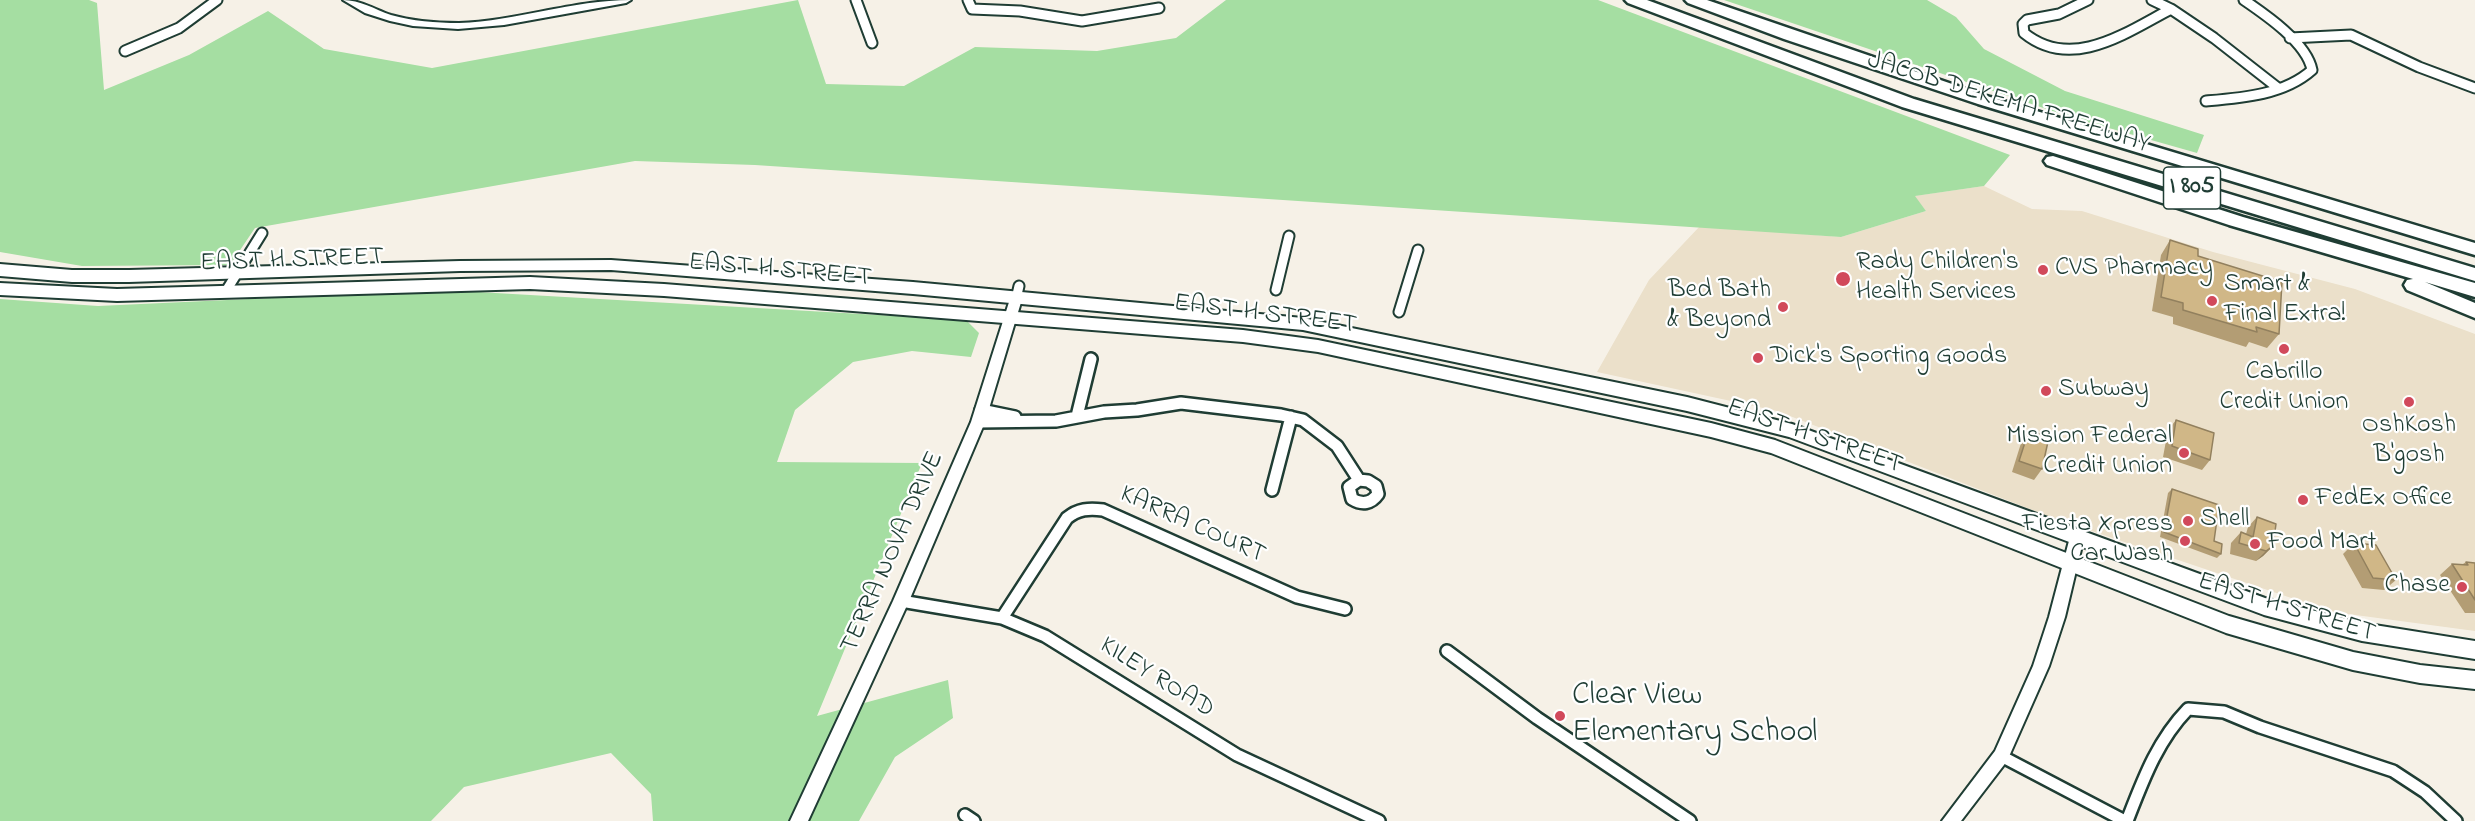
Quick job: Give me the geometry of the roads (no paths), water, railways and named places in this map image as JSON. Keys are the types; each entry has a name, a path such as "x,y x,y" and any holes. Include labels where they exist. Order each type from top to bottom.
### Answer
{"highway":[{"name":"JACOB DEKEMA FREEWAY","path":"1634,0 1908,104 2475,275"},
{"name":"JACOB DEKEMA FREEWAY","path":"1693,0 1812,45 1942,88 2475,249"},
{"path":"1908,104 1941,122 2236,221 2475,291"},
{"path":"2246,179 2475,235"},
{"path":"2236,221 2272,237 2401,280 2461,303 2475,311"}],"main road":[{"name":"EAST H STREET","path":"0,270 72,276 236,274 439,266 611,265 913,288 1018,292 1303,324 1710,409 1792,431 2264,606 2362,632 2475,650"},
{"name":"EAST H STREET","path":"0,290 117,295 530,282 664,290 1243,336 1318,346 1711,430 1775,447 2226,624 2353,661 2420,674 2475,680"}],"street":[{"path":"125,51 179,28 217,0"},
{"path":"348,0 386,17 438,25 506,21 549,14 559,5 626,0"},
{"path":"363,0 399,14 430,19 488,19 559,5 601,0"},
{"path":"856,0 872,43"},
{"path":"968,0 972,9 1020,11 1082,21 1159,8"},
{"path":"2088,0 2059,14 2027,20 2023,24 2024,33 2045,46 2073,49 2124,36 2170,9"},
{"path":"2152,0 2214,38 2278,88"},
{"path":"2206,101 2249,97 2303,78 2312,70 2312,63 2308,56 2255,7 2244,0"},
{"path":"2290,38 2351,35 2419,67 2475,88"},
{"path":"226,291 262,233"},
{"path":"1276,290 1289,236"},
{"path":"1399,312 1418,250"},
{"name":"TERRA NOVA DRIVE","path":"799,821 901,601 980,416 1018,292"},
{"path":"1077,416 1091,359"},
{"path":"980,416 1039,422 1181,403 1290,417 1303,420 1337,446 1359,480"},
{"path":"1272,490 1290,417"},
{"name":"KARRA COURT","path":"1002,618 1067,518 1078,510 1090,508 1103,510 1297,597 1345,609"},
{"path":"1951,821 2001,756 2041,666 2072,563 2077,537"},
{"name":"KILEY ROAD","path":"901,601 1002,618 1045,636 1207,738 1251,762 1379,821"},
{"path":"1447,651 1538,718 1690,821"},
{"path":"2001,756 2126,821 2160,742 2173,722 2188,709 2224,712 2260,727 2393,771 2424,792 2456,821"}],"place":[{"name":"CVS Pharmacy","path":"2043,270"},
{"name":"Rady Children's Health Services","path":"1843,279"},
{"name":"Smart & Final Extra!","path":"2212,301"},
{"name":"Bed Bath & Beyond","path":"1783,307"},
{"name":"Cabrillo Credit Union","path":"2284,349"},
{"name":"Dick's Sporting Goods","path":"1758,358"},
{"name":"Subway","path":"2046,391"},
{"name":"OshKosh B'gosh","path":"2409,402"},
{"name":"Mission Federal Credit Union","path":"2184,453"},
{"name":"FedEx Office","path":"2303,500"},
{"name":"Shell","path":"2188,521"},
{"name":"Fiesta Xpress Car Wash","path":"2185,541"},
{"name":"Food Mart","path":"2255,544"},
{"name":"Chase","path":"2462,587"},
{"name":"Clear View Elementary School","path":"1560,716"}]}
